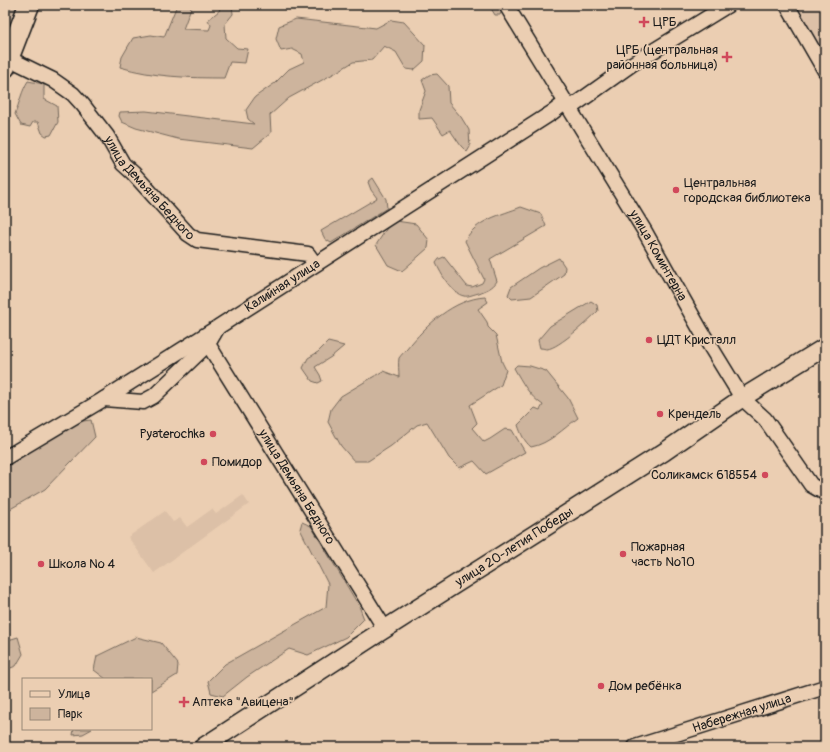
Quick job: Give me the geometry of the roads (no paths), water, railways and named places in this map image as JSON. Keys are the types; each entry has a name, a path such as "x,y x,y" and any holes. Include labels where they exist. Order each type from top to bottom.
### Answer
{"highway":[{"path":"7,62 29,5"}],"main road":[{"name":"улица 20-летия Победы","path":"203,747 385,629 664,452 742,398 825,347"}],"street":[{"name":"улица Коминтерна","path":"506,5 644,230 701,331 742,398 765,419 811,485 825,493"},
{"name":"Калийная улица","path":"104,398 144,402 154,396 208,344 218,327 553,112 568,105 728,5"},
{"path":"787,5 825,71"},
{"name":"улица Демьяна Бедного","path":"7,62 53,80 73,94 83,104 107,136 123,164 134,173 188,234 198,240 308,254 315,264"},
{"path":"5,458 218,327"},
{"name":"улица Демьяна Бедного","path":"208,344 385,629"},
{"name":"Набережная улица","path":"635,747 825,687"}],"place":[{"name":"ЦРБ","path":"644,22"},
{"name":"ЦРБ (центральная районная больница)","path":"727,57"},
{"name":"Центральная городская библиотека","path":"676,190"},
{"name":"ЦДТ Кристалл","path":"649,340"},
{"name":"Крендель","path":"660,414"},
{"name":"Pyaterochka","path":"213,434"},
{"name":"Помидор","path":"204,462"},
{"name":"Соликамск 618554","path":"765,475"},
{"name":"Пожарная часть №10","path":"623,554"},
{"name":"Школа № 4","path":"41,564"},
{"name":"Дом ребёнка","path":"601,686"},
{"name":"Аптека \"Авицена\"","path":"184,702"}]}
